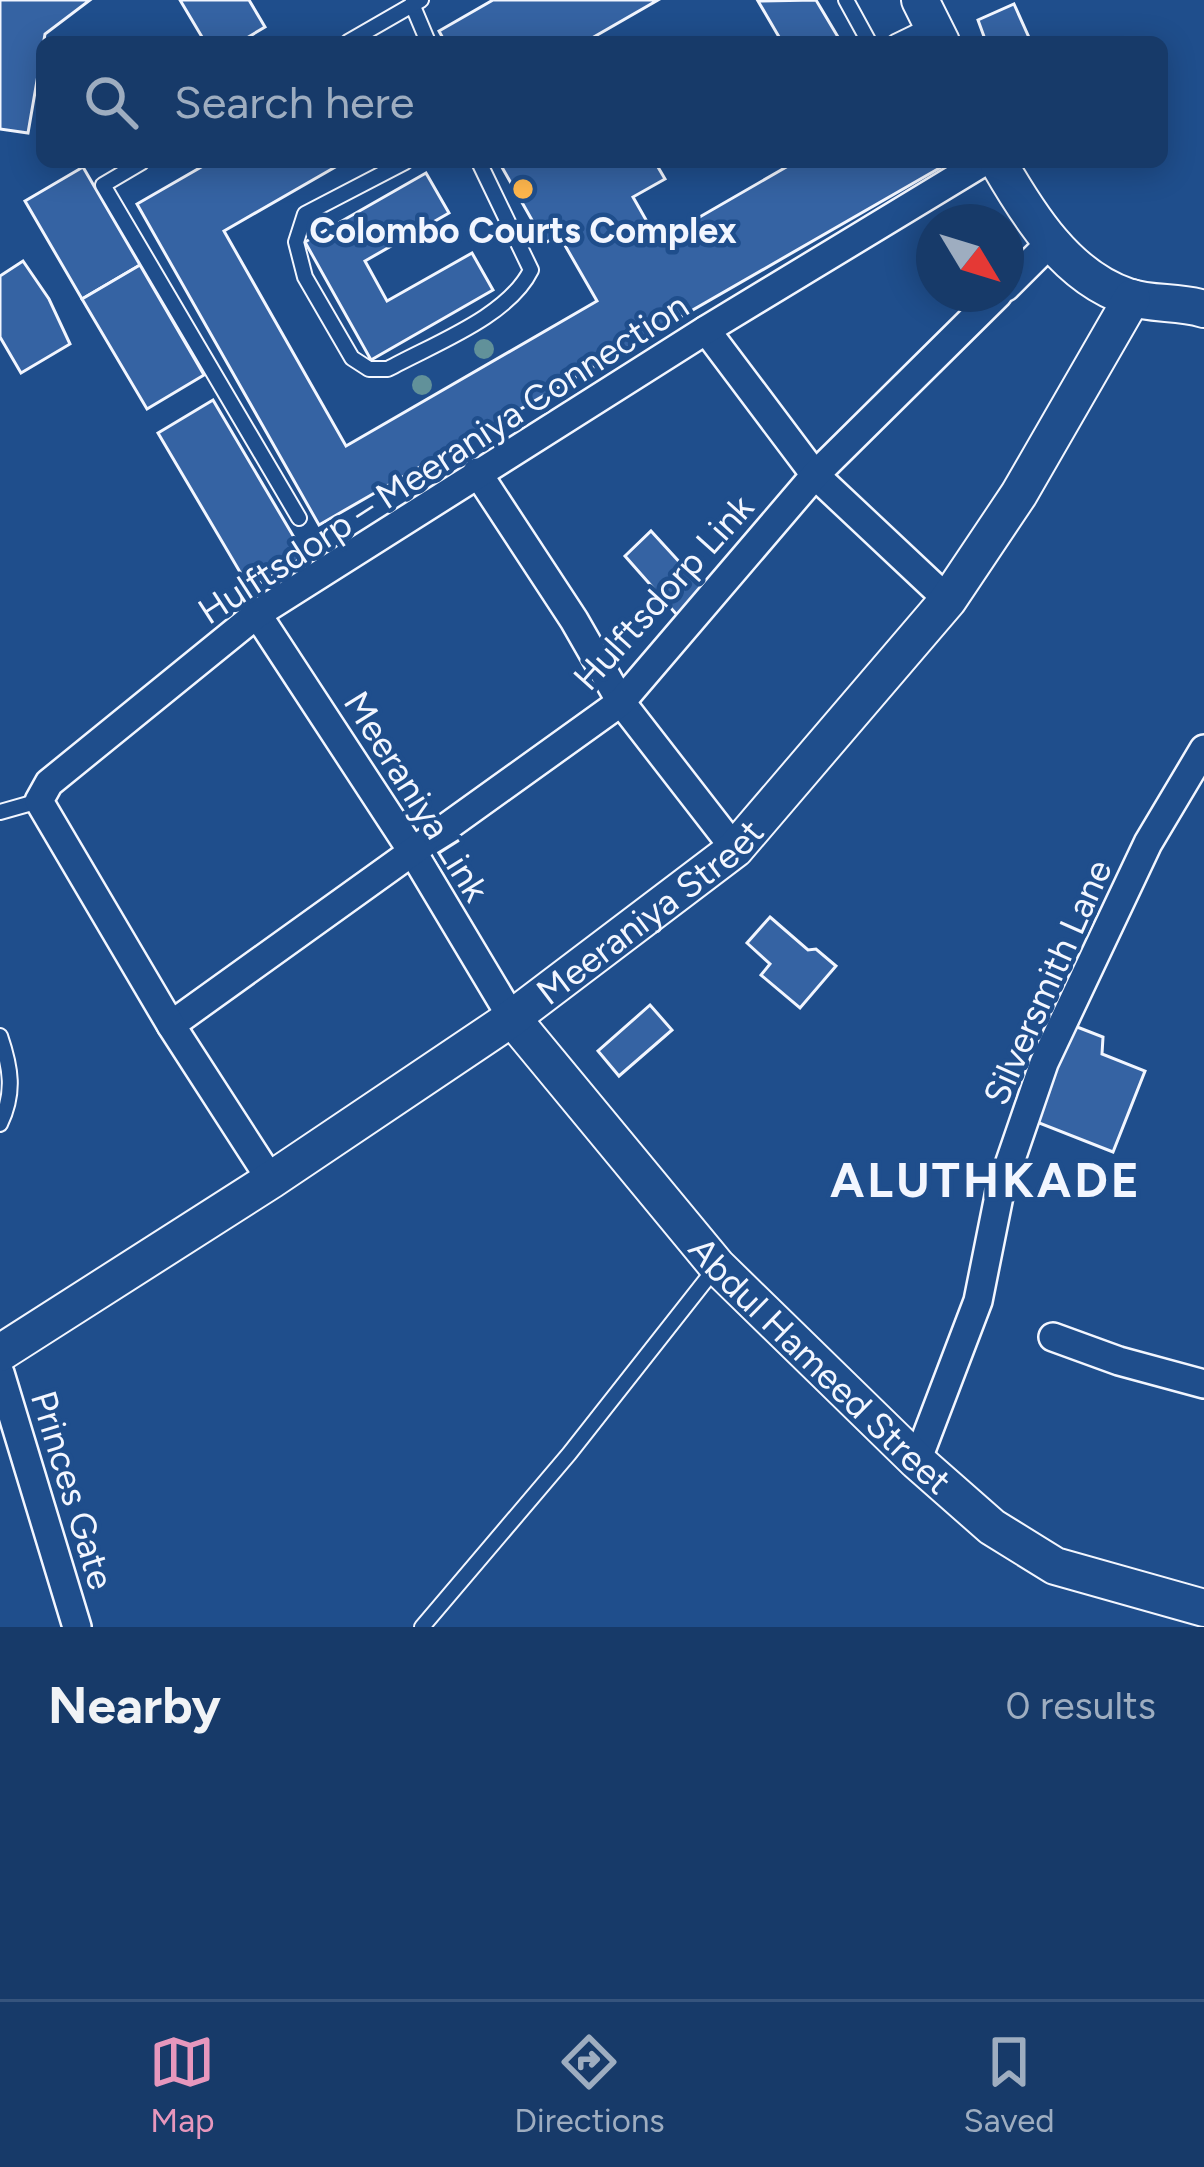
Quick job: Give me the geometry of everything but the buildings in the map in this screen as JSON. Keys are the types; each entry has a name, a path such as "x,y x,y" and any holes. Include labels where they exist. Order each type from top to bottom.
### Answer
{"street":[{"name":"Hulftsdorp – Meeraniya Connection","path":"39,801 50,783 256,614 477,472 973,168"},
{"path":"1002,168 1052,241 1087,279 1132,298 1204,309"},
{"path":"1024,268 1052,241"},
{"name":"Meeraniya Street","path":"0,1353 271,1180 512,1018 734,849 948,600 1019,494 1132,298"},
{"name":"Hulftsdorp Link","path":"171,1025 621,702 815,475 980,312"},
{"path":"706,330 815,475 948,600"},
{"path":"477,472 574,620 621,702 734,849"},
{"name":"Meeraniya Link","path":"256,614 414,854 512,1018"},
{"name":"Silversmith Lane","path":"917,1461 978,1301 1000,1191 1044,1063 1148,843 1204,749"},
{"path":"39,801 171,1025 271,1180"},
{"name":"Abdul Hameed Street","path":"512,1018 717,1266 917,1461 992,1527 1054,1566 1204,1608"},
{"path":"1053,1337 1204,1384"},
{"name":"Princes Gate","path":"0,1373 76,1627"}],"lane":[{"path":"846,0 866,36"},
{"path":"358,36 417,2 426,36"},
{"path":"131,168 103,184 299,518"},
{"path":"393,168 305,214 296,242 316,297 352,358 369,369 388,369 499,308 521,290 531,270 482,168"},
{"path":"0,812 39,801"},
{"path":"0,1036 11,1070 10,1103 0,1124"},
{"path":"422,1627 569,1454 717,1266"}],"place":[{"name":"Colombo Courts Complex","path":"523,189"}],"district":[{"name":"ALUTHKADE","path":"986,1180"}]}
